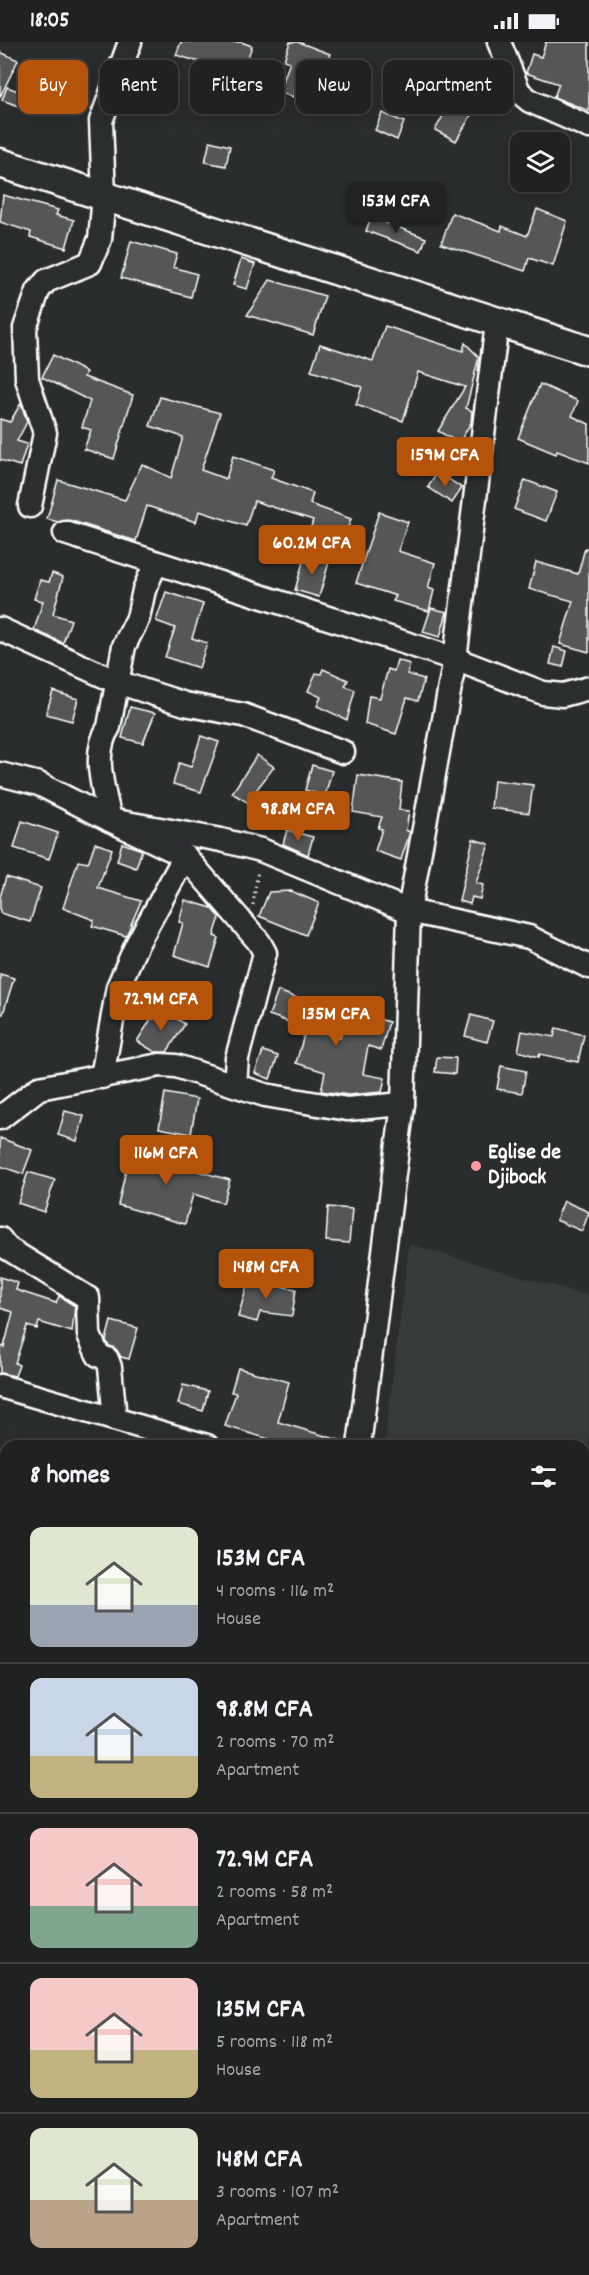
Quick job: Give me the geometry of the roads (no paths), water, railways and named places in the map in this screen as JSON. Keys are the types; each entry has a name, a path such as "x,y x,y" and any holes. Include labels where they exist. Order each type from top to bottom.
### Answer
{"main road":[{"path":"0,163 589,351"}],"street":[{"path":"30,506 45,433 27,379 25,328 38,291 46,280 90,263 100,239 104,196 101,121 130,42"},
{"path":"499,42 519,92 530,101 589,127"},
{"path":"360,1440 403,1104 409,911 455,659 497,323"},
{"path":"65,533 455,659 543,693 563,695 589,688"},
{"path":"110,819 99,764 103,736 109,727 124,646 138,618 144,590 156,563"},
{"path":"0,629 117,682 185,704 243,715 343,752"},
{"path":"0,774 39,784 185,856 246,927 265,953 237,1058 235,1085"},
{"path":"110,819 261,850 409,911 529,937 589,967"},
{"path":"102,1077 118,987 136,946 185,856"},
{"path":"0,1118 39,1088 168,1065 264,1095 346,1108 403,1104"},
{"path":"0,1239 7,1248 88,1298 89,1335 98,1355 107,1359 110,1367 115,1419"},
{"path":"0,1386 187,1440"}],"place":[{"name":"Eglise de Djibock","path":"476,1166"}]}
